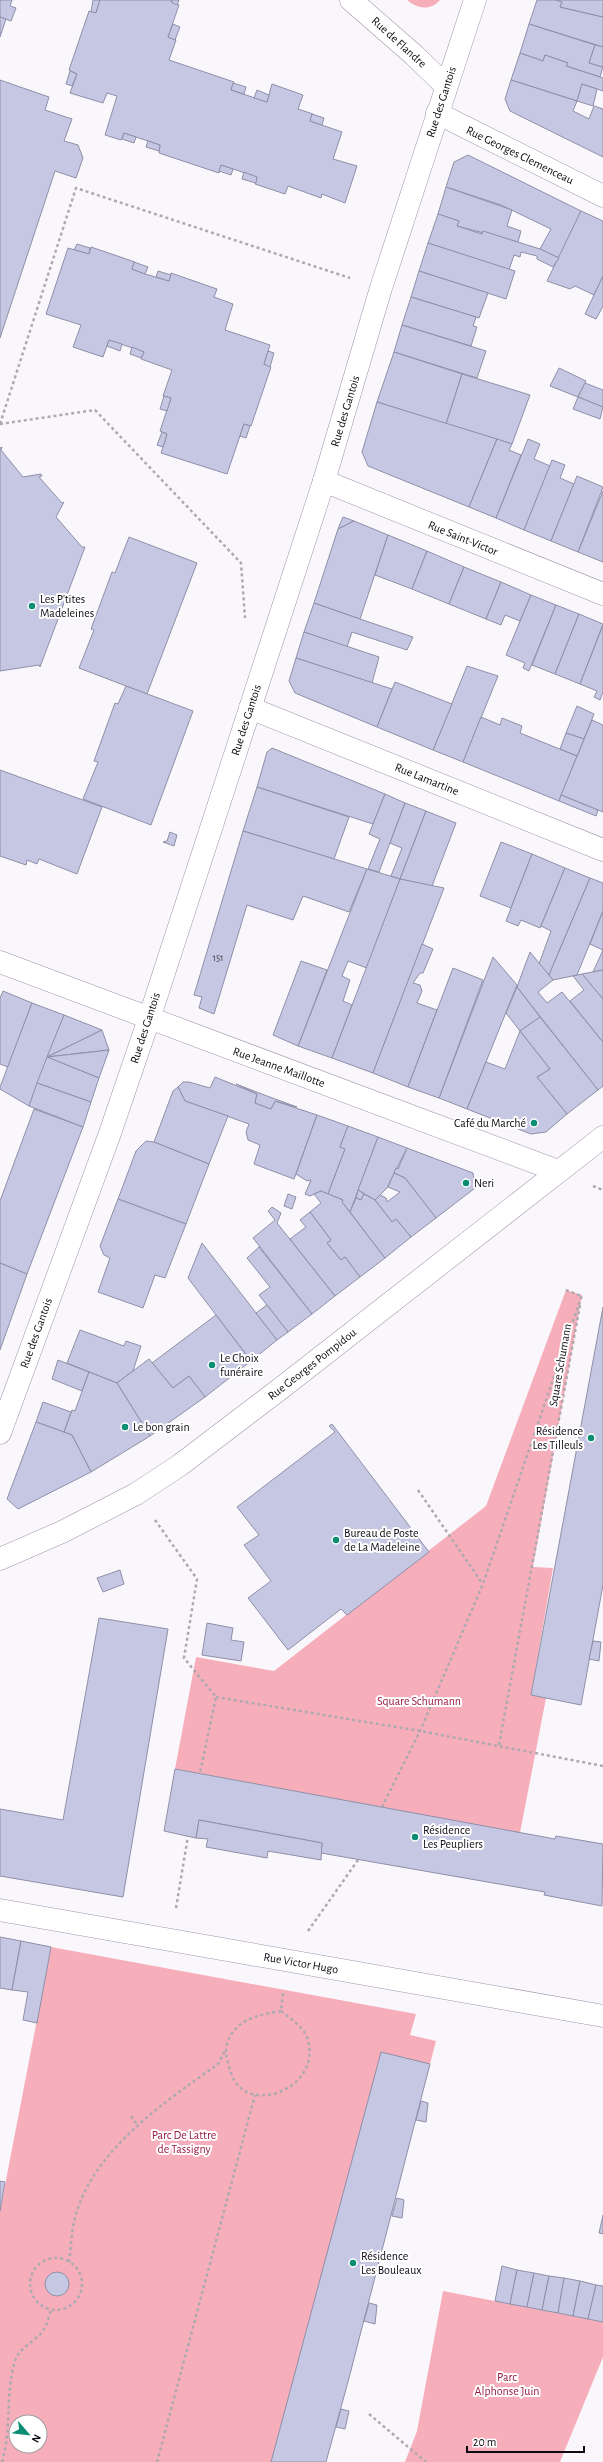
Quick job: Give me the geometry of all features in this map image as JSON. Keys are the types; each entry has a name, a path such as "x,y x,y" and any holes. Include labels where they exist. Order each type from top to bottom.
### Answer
{"street":[{"name":"Rue de Flandre","path":"351,0 414,55 446,86"},
{"name":"Rue des Gantois","path":"0,1433 109,1136 149,1019 324,481 381,288 475,0"},
{"name":"Rue Georges Clemenceau","path":"437,113 603,196"},
{"name":"Rue Saint-Victor","path":"324,481 603,594"},
{"name":"Rue Lamartine","path":"250,708 603,850"},
{"name":"Rue Jeanne Maillotte","path":"0,962 558,1171"},
{"name":"Rue Georges Pompidou","path":"0,1559 62,1532 136,1494 205,1447 603,1137"},
{"name":"Rue Victor Hugo","path":"0,1910 603,2016"}],"path":[{"path":"245,624 241,563 95,410 0,424 76,188 381,288"},
{"path":"566,1290 582,1295"},
{"name":"Square Schumann","path":"382,1807 420,1731 483,1584 582,1295"},
{"name":"Square Schumann","path":"500,1745 582,1295"},
{"path":"418,1490 483,1584"},
{"path":"136,1494 197,1579 184,1658 216,1697 500,1745 603,1766"},
{"path":"200,1773 216,1697"},
{"path":"170,1940 188,1836"},
{"path":"281,2011 287,1960 358,1860"},
{"path":"69,2262 74,2221 89,2186 108,2155 138,2126 218,2064 225,2050 230,2034 242,2023 259,2015 281,2011"},
{"path":"225,2050 232,2076 242,2088 255,2095 276,2094 289,2089 300,2080 309,2060 307,2036 281,2011"},
{"path":"157,2462 255,2095"},
{"path":"131,2116 138,2126"},
{"path":"52,2258 69,2262 80,2273 82,2289 74,2303 59,2310 51,2309 36,2300 30,2283 32,2275 44,2262 52,2258"},
{"path":"2,2462 8,2435 12,2372 15,2359 41,2332 49,2319 51,2309"},
{"path":"369,2414 426,2462"}],"green space":[{"path":"407,0 440,0 432,6 424,8"},
{"name":"Square Schumann","path":"566,1290 582,1295 533,1567 553,1568 531,1695 546,1698 520,1833 175,1769 196,1657 274,1671 486,1506"},
{"name":"Parc De Lattre de Tassigny","path":"51,1947 416,2014 410,2035 436,2041 430,2064 271,2462 0,2462 0,2211"},
{"name":"Parc Alphonse Juin","path":"443,2291 603,2322 603,2357 560,2462 405,2462 417,2431"}],"building":[{"path":"0,0 12,0 10,6 16,8 11,21 0,17"},
{"path":"93,0 100,0 96,13 91,12"},
{"path":"100,0 172,0 171,2 179,5 168,37 176,40 169,60 234,82 231,90 267,102 272,84 303,95 298,109 313,114 310,121 342,132 333,159 357,166 345,203 322,194 321,198 288,186 285,194 255,184 257,177 221,165 219,173 159,153 160,145 124,133 121,140 105,135 117,96 107,93 103,103 70,93 77,74 69,70 89,11 96,13"},
{"path":"172,0 179,0 177,5 171,2"},
{"path":"537,0 556,0 562,2 560,7 603,17 603,47 529,24"},
{"path":"556,0 603,0 603,17 560,7 562,2"},
{"path":"0,17 6,19 0,37"},
{"path":"173,24 180,27 175,40 168,37"},
{"path":"529,24 595,45 589,63 603,67 600,77 566,66 568,63 545,55 543,61 520,53"},
{"path":"595,45 603,47 603,67 589,63"},
{"path":"520,53 543,61 545,55 568,63 566,66 603,78 603,91 582,84 577,101 511,80"},
{"path":"70,71 77,74 72,86 66,84"},
{"path":"0,80 49,97 45,110 72,119 64,141 78,145 83,158 76,178 55,171 0,338"},
{"path":"511,80 577,101 573,111 589,119 594,106 603,109 603,157 510,111 505,99"},
{"path":"233,83 246,87 244,94 231,90"},
{"path":"582,84 597,89 593,106 577,101"},
{"path":"257,90 269,95 267,102 254,98"},
{"path":"312,114 324,118 322,125 310,121"},
{"path":"124,133 136,137 134,143 122,139"},
{"path":"148,141 160,145 159,151 146,147"},
{"path":"468,155 581,211 559,258 540,249 551,229 501,205 446,187 454,162"},
{"path":"221,165 233,169 231,175 219,171"},
{"path":"244,172 257,177 256,183 242,179"},
{"path":"446,187 512,210 507,226 521,231 518,242 457,226 459,221 438,214"},
{"path":"581,211 603,221 603,276 594,295 575,286 570,289 547,281"},
{"path":"438,214 459,221 457,226 482,234 483,231 540,249 559,258 553,267 537,259 537,256 521,252 520,257 514,255 509,270 428,243"},
{"path":"428,243 515,271 506,299 419,271"},
{"path":"77,244 90,248 89,254 74,250"},
{"path":"91,247 135,262 132,269 145,274 169,281 171,273 217,289 214,297 233,304 225,330 270,345 264,364 271,367 251,426 244,424 227,474 161,453 167,434 160,431 171,398 163,396 172,370 141,359 144,352 109,340 103,357 73,347 81,325 46,314 68,248 89,254"},
{"path":"134,262 148,267 145,274 132,269"},
{"path":"158,271 171,275 169,281 156,277"},
{"path":"419,271 488,293 479,318 411,297"},
{"path":"603,276 603,306 596,319 585,314"},
{"path":"411,297 476,317 473,326 477,327 471,346 402,325"},
{"path":"402,325 486,351 477,378 394,352"},
{"path":"109,340 122,344 120,351 107,346"},
{"path":"132,347 144,352 141,358 130,354"},
{"path":"268,351 274,353 270,367 264,364"},
{"path":"394,352 462,374 446,424 377,402"},
{"path":"559,368 586,381 578,397 550,386"},
{"path":"462,374 530,395 512,444 446,424"},
{"path":"585,383 603,390 603,407 578,397"},
{"path":"164,396 171,398 167,411 160,409"},
{"path":"578,397 603,407 600,419 573,409"},
{"path":"377,402 497,439 469,507 368,466 362,452"},
{"path":"244,424 250,426 246,438 240,436"},
{"path":"162,432 167,434 163,447 157,445"},
{"path":"497,439 512,444 509,450 521,455 496,518 469,507"},
{"path":"528,439 540,444 534,459 550,466 524,530 496,518"},
{"name":"Les P'tites Madeleines","path":"2,447 1,450 23,477 41,474 42,476 39,477 62,503 64,502 56,517 82,547 85,547 40,667 39,665 0,671 0,448"},
{"path":"552,460 565,465 560,478 574,484 551,541 524,530"},
{"path":"577,476 603,487 578,552 551,541"},
{"path":"603,491 603,562 578,552"},
{"path":"343,517 354,521 338,529"},
{"path":"354,521 388,535 360,619 314,603 338,529"},
{"path":"388,535 427,551 412,589 375,575"},
{"path":"129,537 197,563 147,694 79,668 94,630 91,629 112,572 115,573"},
{"path":"427,551 464,567 449,604 412,589"},
{"path":"464,567 501,582 486,619 449,604"},
{"path":"501,582 531,595 520,621 505,615 501,625 486,619"},
{"path":"531,595 556,605 529,671 523,668 525,663 506,655"},
{"path":"314,603 413,637 407,650 352,632 347,647 304,632"},
{"path":"556,605 579,614 555,674 532,665"},
{"path":"579,614 603,624 580,684 555,674"},
{"path":"603,625 603,692 600,700 594,697 597,691 580,684"},
{"path":"304,632 379,657 372,683 296,658"},
{"path":"296,658 392,689 377,727 295,693 289,681"},
{"path":"467,666 498,676 463,762 433,750"},
{"path":"395,682 452,704 433,750 377,727"},
{"path":"126,686 193,711 151,825 83,799 98,762 94,761 115,703 118,704"},
{"path":"577,706 594,714 584,739 566,733"},
{"path":"481,717 500,725 502,718 522,726 520,733 577,756 559,801 463,762"},
{"path":"592,720 603,725 603,812 561,795"},
{"path":"566,733 584,739 577,756 560,749"},
{"path":"272,748 385,794 373,824 257,787 267,752"},
{"path":"0,770 102,807 77,874 39,859 37,864 27,860 26,865 0,856"},
{"path":"257,787 349,817 334,859 243,831"},
{"path":"385,794 405,803 379,872 368,869 380,839 369,834"},
{"path":"561,795 598,810 596,816 559,801"},
{"path":"405,803 426,811 400,879 391,876 402,848 390,843"},
{"path":"426,811 456,823 432,886 400,879"},
{"path":"243,831 367,869 349,912 303,896 293,920 247,905 214,1014 199,1008 202,997 194,995"},
{"path":"170,832 177,835 174,846 163,842 167,841"},
{"path":"501,842 532,854 511,908 480,896"},
{"path":"532,854 565,868 540,928 521,920 518,926 506,921"},
{"path":"565,868 590,878 549,975 539,964 551,931 541,926"},
{"path":"367,869 400,879 367,968 348,961 342,976 350,980 343,1001 352,1005 332,1058 298,1046"},
{"path":"590,878 603,883 603,911 577,975 553,980 549,975"},
{"path":"400,879 444,888 373,1073 332,1058"},
{"path":"603,911 603,950 590,944"},
{"path":"422,944 433,949 423,973 420,973 413,983 420,985 422,991 417,1003 437,1010 408,1087 373,1073"},
{"path":"603,950 603,970 593,972"},
{"path":"530,952 553,980 538,992 547,1003 562,992 603,1042 603,1086 598,1090 517,987"},
{"path":"493,957 517,985 467,1109 439,1098"},
{"path":"301,961 327,970 298,1046 273,1035"},
{"path":"453,968 483,980 439,1098 408,1087"},
{"path":"603,970 603,999 582,974"},
{"path":"582,974 603,999 603,1042 570,1001 584,990 573,976"},
{"path":"517,987 540,1017 520,1031 506,1013"},
{"path":"3,991 32,1003 8,1067 0,1064 0,998"},
{"path":"32,1003 64,1015 29,1106 0,1089 0,1087"},
{"path":"64,1015 102,1030 47,1057"},
{"path":"540,1017 598,1090 567,1114 537,1077 550,1069 520,1031"},
{"path":"102,1030 109,1050 47,1057"},
{"path":"520,1031 550,1069 537,1077 567,1114 546,1132 531,1134 467,1109 486,1062 505,1069"},
{"path":"109,1050 99,1078 47,1057"},
{"path":"47,1057 99,1078 91,1102 37,1083"},
{"path":"215,1077 257,1094 255,1103 271,1109 275,1101 317,1115 294,1179 254,1164 260,1145 248,1140 246,1132 249,1124 185,1101 178,1087 183,1082 189,1082 210,1088"},
{"path":"37,1083 91,1102 83,1127 29,1106"},
{"path":"236,1084 297,1107 275,1101 271,1109 255,1103 257,1094"},
{"path":"178,1087 185,1101 228,1116 209,1164 154,1142 173,1091"},
{"path":"34,1109 83,1127 27,1274 0,1263 0,1201"},
{"path":"317,1115 348,1126 340,1147 345,1149 328,1194 321,1191 310,1196 305,1194 311,1180 307,1181 296,1174"},
{"path":"348,1126 378,1137 350,1212 342,1202 343,1200 328,1194 345,1149 340,1147"},
{"path":"378,1137 407,1148 387,1188 375,1200 358,1190"},
{"path":"146,1141 154,1142 209,1164 186,1224 118,1199 136,1151"},
{"path":"407,1148 473,1173 475,1188 436,1218 405,1178 394,1173 396,1168 398,1169"},
{"path":"394,1173 405,1178 436,1218 411,1237 396,1219 392,1222 375,1200 380,1195 386,1198 387,1202 400,1192 388,1187"},
{"path":"358,1190 364,1194 361,1200 356,1198"},
{"path":"321,1191 343,1200 342,1202 385,1258 360,1277 345,1257 341,1260 327,1243 331,1240 310,1212 321,1203 314,1194"},
{"path":"288,1194 296,1197 292,1209 284,1206"},
{"path":"364,1194 375,1200 392,1222 396,1219 411,1237 385,1258 350,1212 356,1198 361,1200"},
{"path":"118,1199 186,1224 165,1278 155,1275 143,1308 98,1292 110,1258 104,1255 100,1246"},
{"path":"272,1207 281,1213 277,1223 335,1296 312,1314 253,1238 275,1220 268,1211"},
{"path":"310,1212 331,1240 327,1243 341,1260 345,1257 360,1277 335,1296 290,1239 306,1227 300,1220"},
{"path":"202,1243 277,1340 251,1361 188,1278"},
{"path":"259,1247 312,1314 288,1332 259,1295 270,1287 247,1258"},
{"path":"0,1263 27,1274 0,1350"},
{"path":"267,1305 288,1332 277,1340 256,1313"},
{"name":"Résidence Les Tilleuls","path":"603,1307 603,1585 581,1705 531,1695"},
{"path":"216,1315 251,1361 205,1397 189,1376 173,1388 152,1363"},
{"path":"80,1330 124,1346 126,1341 141,1346 133,1371 117,1383 67,1363"},
{"path":"149,1359 173,1388 189,1376 205,1397 150,1436 117,1383"},
{"path":"58,1360 89,1372 82,1391 52,1379"},
{"path":"89,1372 117,1383 150,1436 91,1472 72,1435 64,1432 72,1410 75,1411"},
{"path":"43,1402 71,1412 64,1432 36,1422"},
{"path":"36,1422 72,1435 91,1472 18,1509 7,1499"},
{"name":"Bureau de Poste de La Madeleine","path":"332,1424 429,1552 347,1615 341,1609 288,1650 248,1598 271,1581 244,1545 259,1535 237,1507 335,1432 329,1426"},
{"path":"120,1570 124,1584 103,1592 97,1578"},
{"path":"99,1618 168,1629 123,1897 0,1876 0,1809 63,1820"},
{"path":"207,1623 233,1628 231,1640 244,1642 241,1661 202,1655"},
{"path":"593,1641 601,1642 599,1661 589,1659"},
{"name":"Résidence Les Peupliers","path":"175,1769 555,1839 556,1836 603,1844 602,1906 544,1895 545,1892 321,1853 322,1843 199,1820 196,1838 164,1831"},
{"path":"199,1820 322,1843 321,1860 268,1851 267,1858 206,1847 208,1839 196,1838"},
{"path":"0,1937 21,1941 12,1990 0,1988"},
{"path":"21,1941 51,1947 37,2023 23,2020 28,1992 12,1990"},
{"name":"Résidence Les Bouleaux","path":"381,2052 430,2064 349,2378 326,2462 271,2462"},
{"path":"421,2101 428,2103 426,2122 416,2120"},
{"path":"0,2181 5,2182 0,2211"},
{"path":"397,2198 404,2200 402,2218 392,2216"},
{"path":"603,2215 603,2234 599,2233"},
{"path":"502,2266 517,2270 510,2304 495,2301"},
{"path":"517,2270 534,2273 527,2307 510,2304"},
{"path":"57,2272 62,2273 68,2279 68,2289 62,2295 57,2296 52,2295 46,2289 45,2284 46,2279 52,2273"},
{"path":"534,2273 549,2276 542,2310 527,2307"},
{"path":"549,2276 564,2278 558,2313 542,2310"},
{"path":"564,2278 580,2281 573,2316 558,2313"},
{"path":"580,2281 596,2285 588,2319 573,2316"},
{"path":"596,2285 603,2286 603,2322 588,2319"},
{"path":"369,2303 377,2305 375,2324 364,2321"},
{"path":"341,2409 349,2411 345,2429 336,2427"}],"place":[{"name":"Les P'tites Madeleines","path":"32,606"},
{"name":"Café du Marché","path":"534,1123"},
{"name":"Neri","path":"466,1183"},
{"name":"Le Choix funéraire","path":"212,1365"},
{"name":"Le bon grain","path":"125,1427"},
{"name":"Résidence Les Tilleuls","path":"591,1438"},
{"name":"Bureau de Poste de La Madeleine","path":"336,1540"},
{"name":"Résidence Les Peupliers","path":"415,1837"},
{"name":"Résidence Les Bouleaux","path":"353,2263"}]}
